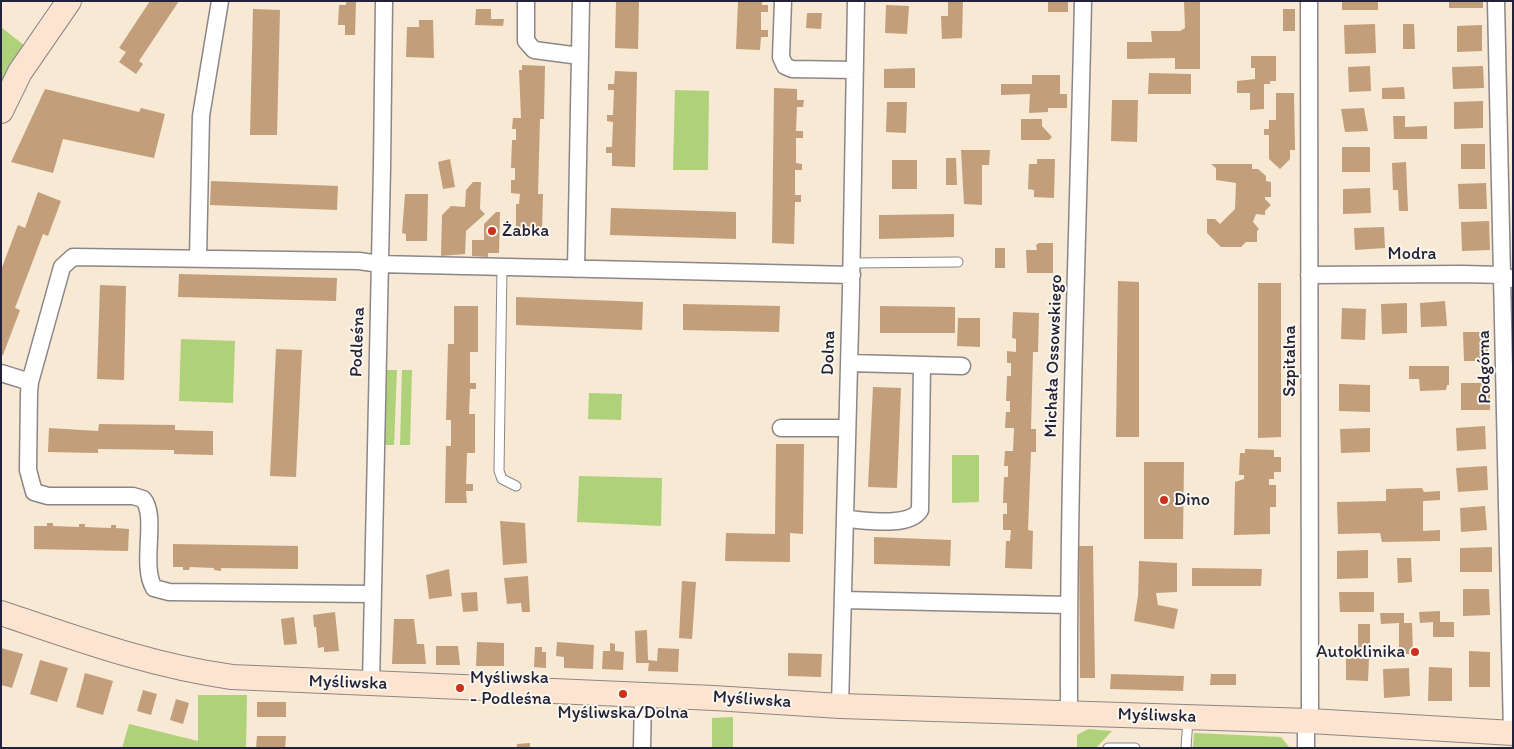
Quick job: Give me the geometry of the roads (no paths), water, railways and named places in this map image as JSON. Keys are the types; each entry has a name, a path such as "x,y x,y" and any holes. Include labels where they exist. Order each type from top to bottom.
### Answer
{"street":[{"path":"1,111 20,72 69,1"},
{"path":"198,258 201,116 220,1"},
{"name":"Podleśna","path":"371,684 384,1"},
{"path":"526,1 526,41 534,50 580,56"},
{"path":"576,269 581,1"},
{"path":"783,1 781,57 785,66 792,69 856,70"},
{"name":"Dolna","path":"840,706 852,269 856,1"},
{"name":"Michała Ossowskiego","path":"1069,713 1071,428 1077,284 1083,1"},
{"name":"Szpitalna","path":"1306,748 1308,721 1309,1"},
{"name":"Podgórna","path":"1496,1 1508,278 1512,733"},
{"path":"372,594 161,591 154,588 150,581 148,509 143,499 133,496 48,496 34,492 28,470 30,382 62,267 69,259 80,255 359,261 379,264 576,269 852,269"},
{"name":"Modra","path":"1309,274 1508,278"},
{"path":"848,363 962,366"},
{"path":"846,519 903,521 914,518 920,510 922,365"},
{"path":"1,373 30,382"},
{"path":"781,428 847,428"},
{"path":"842,600 1069,604"},
{"name":"Myśliwska","path":"1,613 114,651 194,672 274,680 643,695 840,706 1308,721 1512,733"},
{"path":"642,748 643,695"}],"lane":[{"path":"852,269 958,262"},
{"path":"502,267 499,470 502,479 516,486"},
{"path":"1185,746 1188,717"},
{"path":"1108,748 1135,748"}],"place":[{"name":"Żabka","path":"492,231"},
{"name":"Dino","path":"1164,500"},
{"name":"Autoklinika","path":"1415,652"},
{"name":"Myśliwska - Podleśna","path":"460,688"},
{"name":"Myśliwska/Dolna","path":"623,694"}]}
